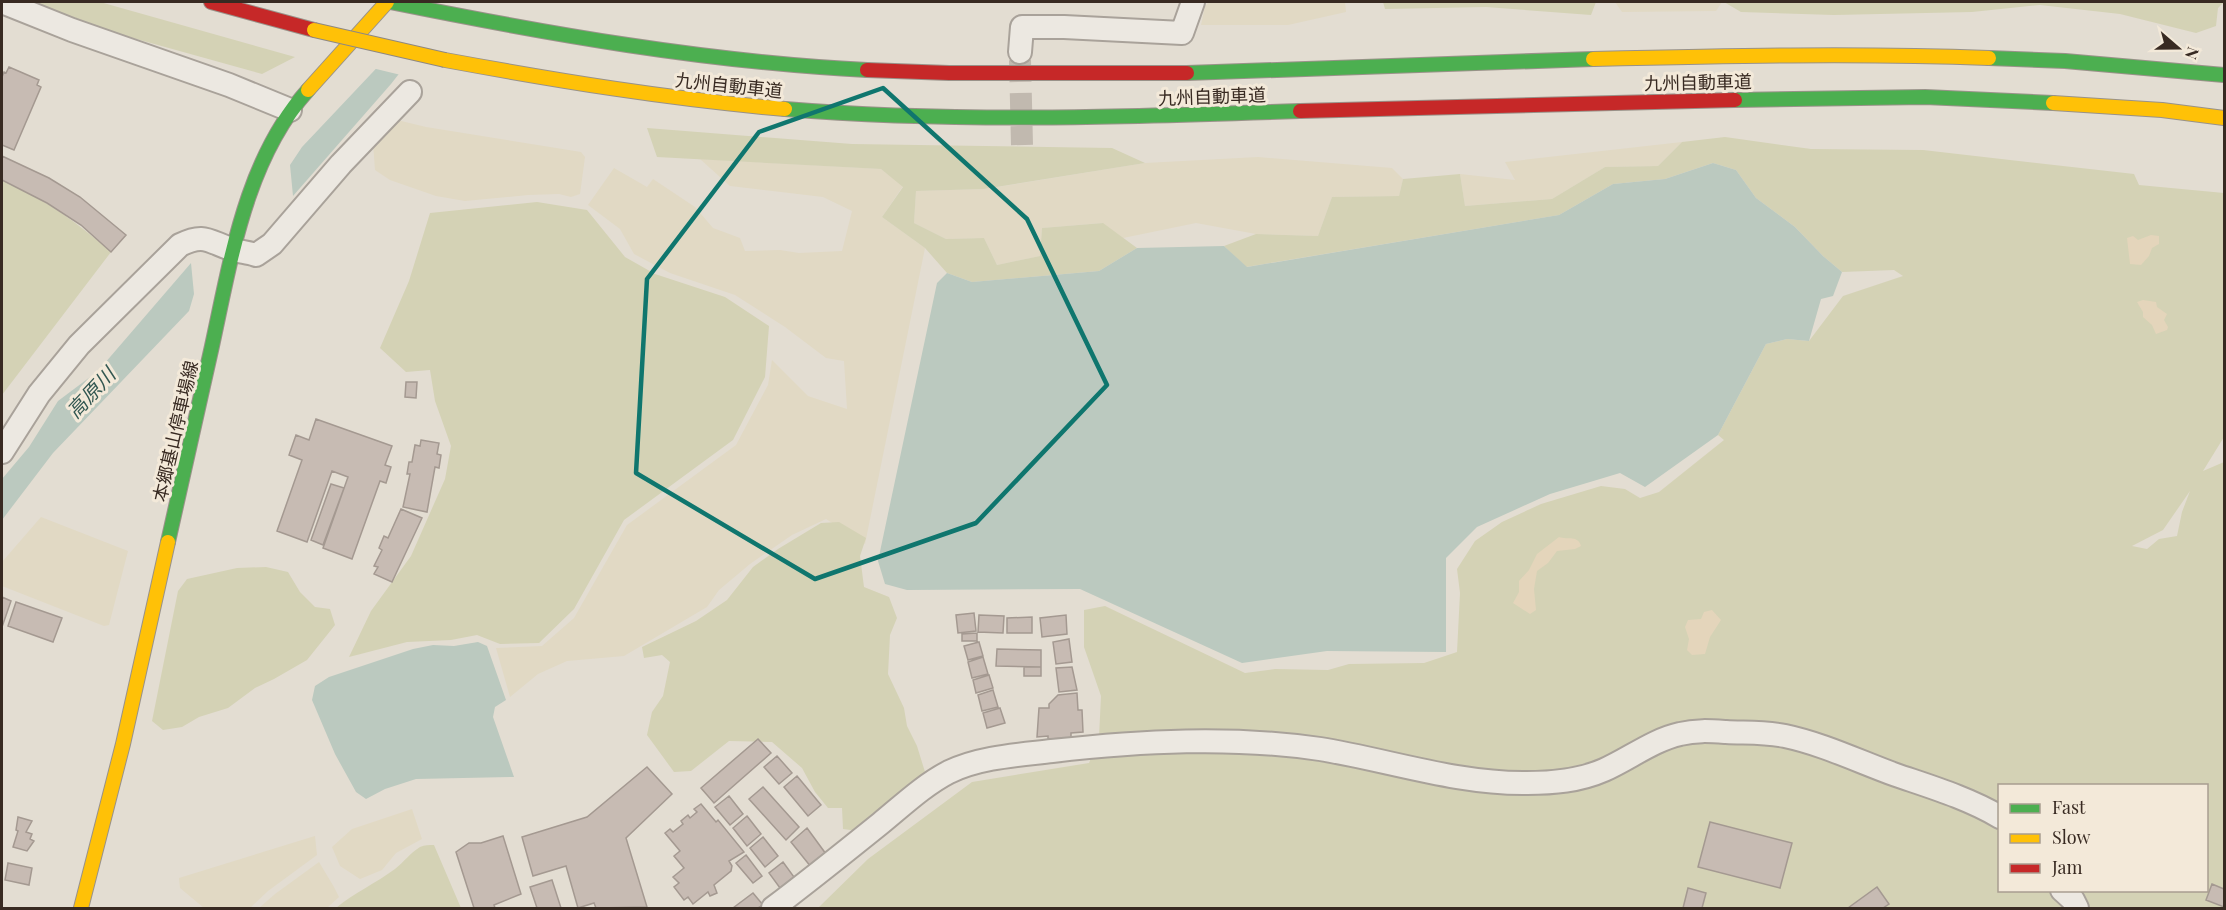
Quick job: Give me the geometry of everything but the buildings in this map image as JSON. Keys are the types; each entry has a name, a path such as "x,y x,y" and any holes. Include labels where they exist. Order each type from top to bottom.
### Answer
{"main road":[{"name":"九州自動車道","path":"212,2 314,30 445,60 593,87 713,103 833,114 926,117 1115,117 1609,102 1925,97 2043,102 2224,118"},
{"name":"九州自動車道","path":"388,2 600,42 718,58 834,68 951,73 1127,74 1607,59 1923,54 2042,58 2224,75"},
{"name":"本郷基山停車場線","path":"81,909 126,732 233,250 252,188 270,146 290,111 388,2"}],"street":[{"path":"2,2 72,30 229,85 290,111"},
{"path":"1020,52 1022,27 1182,33 1193,2"},
{"path":"2,452 39,394 79,345 180,245 193,238 210,240 233,250 255,255 272,244 341,164 410,92"},
{"path":"773,909 922,789 950,772 974,763 1014,756 1119,744 1221,741 1277,743 1348,754 1474,779 1525,783 1568,781 1602,771 1677,734 1699,731 1761,732 1787,736 1839,754 1986,809 1998,816"},
{"path":"2063,892 2073,900 2077,909"}],"highlighted area":[{"path":"883,88 1027,219 1107,385 976,523 815,579 636,473 647,279 759,132"}],"shaded area":[{"path":"31,2 100,2 295,57 262,74 86,25"},
{"path":"1209,2 1345,2 1346,12 1288,25 1201,25 1205,6"},
{"path":"1383,2 1596,2 1591,15 1486,7 1385,9"},
{"path":"1615,2 1722,2 1716,11 1622,12"},
{"path":"1724,2 2224,2 2218,8 2216,26 2196,33 2120,14 2040,5 1972,12 1834,15 1741,12"},
{"path":"393,119 426,127 581,152 585,157 580,194 571,197 559,194 528,195 465,201 436,196 390,180 375,170 373,143"},
{"path":"647,128 852,144 1112,148 1145,163 984,189 916,191 914,223 946,239 984,238 997,265 1040,256 1042,228 1103,223 1137,248 1099,271 972,282 947,273 925,248 882,217 903,187 881,169 657,157"},
{"path":"1725,137 1811,149 1923,150 2134,174 2139,185 2224,193 2224,437 2203,471 2224,462 2224,908 818,908 868,859 972,782 1089,763 1099,737 1101,696 1084,647 1084,610 1105,606 1245,673 1275,669 1328,670 1349,664 1424,663 1457,652 1460,593 1457,569 1475,541 1502,522 1541,504 1601,486 1625,489 1640,498 1659,492 1724,440 1718,435 1766,344 1787,339 1809,341 1843,296 1903,276 1894,270 1842,272 1795,227 1756,198 1736,170 1713,163 1665,179 1613,184 1559,215 1246,267 1224,246 1256,234 1318,236 1332,197 1399,196 1403,179 1460,174 1465,206 1552,199 1605,167 1658,166 1682,142","holes":["2190,491 2182,512 2177,536 2159,539 2147,549 2132,546 2163,530"]},
{"path":"1682,142 1658,166 1605,167 1552,199 1465,206 1460,174 1515,180 1505,162"},
{"path":"1258,157 1392,168 1403,179 1399,196 1332,197 1318,236 1256,234 1196,223 1123,238 1102,223 1042,228 1040,256 997,265 984,238 946,239 914,223 916,191 985,189 1145,163"},
{"path":"700,159 881,169 903,186 882,217 925,248 865,544 826,519 792,535 750,564 719,590 707,607 624,656 567,661 538,674 510,697 496,648 542,646 574,618 627,525 736,445 768,385 772,360 808,396 847,409 844,361 826,358 785,327 735,295 670,273 634,254 620,229 588,205 614,168 647,187 653,179 695,207 713,228 740,238 745,251 780,250 799,253 842,251 852,211 823,197 730,186"},
{"path":"2,180 59,212 111,252 2,395"},
{"path":"537,202 587,210 625,257 655,274 725,297 769,326 765,377 733,440 624,520 574,609 539,643 500,644 477,635 451,640 407,642 349,657 371,611 411,556 445,479 451,446 435,401 430,370 406,372 380,348 409,281 430,213"},
{"path":"41,517 128,551 109,625 104,626 2,586 2,562"},
{"path":"839,522 866,538 860,556 864,587 889,597 897,618 890,635 888,674 904,708 907,726 917,746 925,772 918,783 858,831 843,829 842,808 828,808 815,792 802,768 772,742 729,741 691,771 674,772 647,735 652,712 663,696 670,662 662,655 644,658 642,647 696,621 727,600 753,567 778,549 821,523"},
{"path":"266,567 288,572 300,592 315,607 330,609 335,625 307,660 255,688 228,708 199,717 182,727 163,730 152,721 178,591 187,579 237,568"},
{"path":"412,809 422,839 396,853 382,870 360,879 340,866 332,847 352,829"},
{"path":"315,836 317,855 268,891 250,908 204,908 180,888 179,878"},
{"path":"434,845 461,908 336,908 395,869 420,847"},
{"path":"319,862 339,897 327,908 259,908 275,894"}],"sand":[{"path":"2151,235 2159,236 2159,244 2152,248 2149,256 2141,265 2130,264 2127,238 2133,236 2138,240"},
{"path":"2143,300 2156,302 2157,307 2167,314 2164,320 2168,327 2167,330 2156,334 2152,325 2143,317 2143,312 2137,302"},
{"path":"1559,537 1578,540 1581,546 1557,551 1548,563 1537,571 1534,589 1536,610 1530,614 1513,603 1519,592 1519,581 1529,570 1537,554"},
{"path":"1712,610 1721,620 1710,637 1705,654 1692,655 1687,650 1689,639 1685,627 1688,620 1701,619 1704,612"}],"water":[{"path":"455,2 391,84 293,196 290,165 302,147 388,56"},
{"path":"1713,163 1736,170 1756,198 1795,227 1842,272 1833,296 1821,299 1809,341 1787,339 1766,344 1718,435 1645,487 1620,473 1550,494 1477,527 1446,558 1446,652 1327,651 1242,663 1080,589 907,590 885,584 878,561 937,283 947,273 972,282 1099,271 1137,248 1224,246 1247,267 1559,215 1613,184 1665,179"},
{"name":"高原川","path":"191,263 194,294 189,311 53,453 2,520 2,479 29,447 58,401 98,371"},
{"path":"478,642 487,646 506,700 495,707 493,717 514,777 416,779 385,789 366,799 356,792 335,754 312,700 315,686 329,677 413,649 433,645 454,646"}],"pier":[{"path":"426,2 457,3 401,75 372,68"}],"tunnel":[{"path":"1020,60 1022,145"}],"traffic: fast":[{"path":"390,2 627,45 747,60 867,70"},
{"path":"1989,58 2065,61 2224,75"},
{"path":"1187,73 1593,59"},
{"path":"168,542 226,279 244,211 255,178 270,147 287,117 308,90"},
{"path":"1735,100 1925,97 2053,103"},
{"path":"785,109 913,116 1042,118 1300,111"}],"traffic: slow":[{"path":"308,90 387,2"},
{"path":"314,30 445,60"},
{"path":"1593,59 1840,55 1989,58"},
{"path":"445,60 614,89 785,109"},
{"path":"2053,103 2162,110 2224,118"},
{"path":"81,908 123,744 168,542"}],"traffic: jam":[{"path":"211,2 314,30"},
{"path":"867,70 949,73 1187,73"},
{"path":"1300,111 1735,100"}]}
